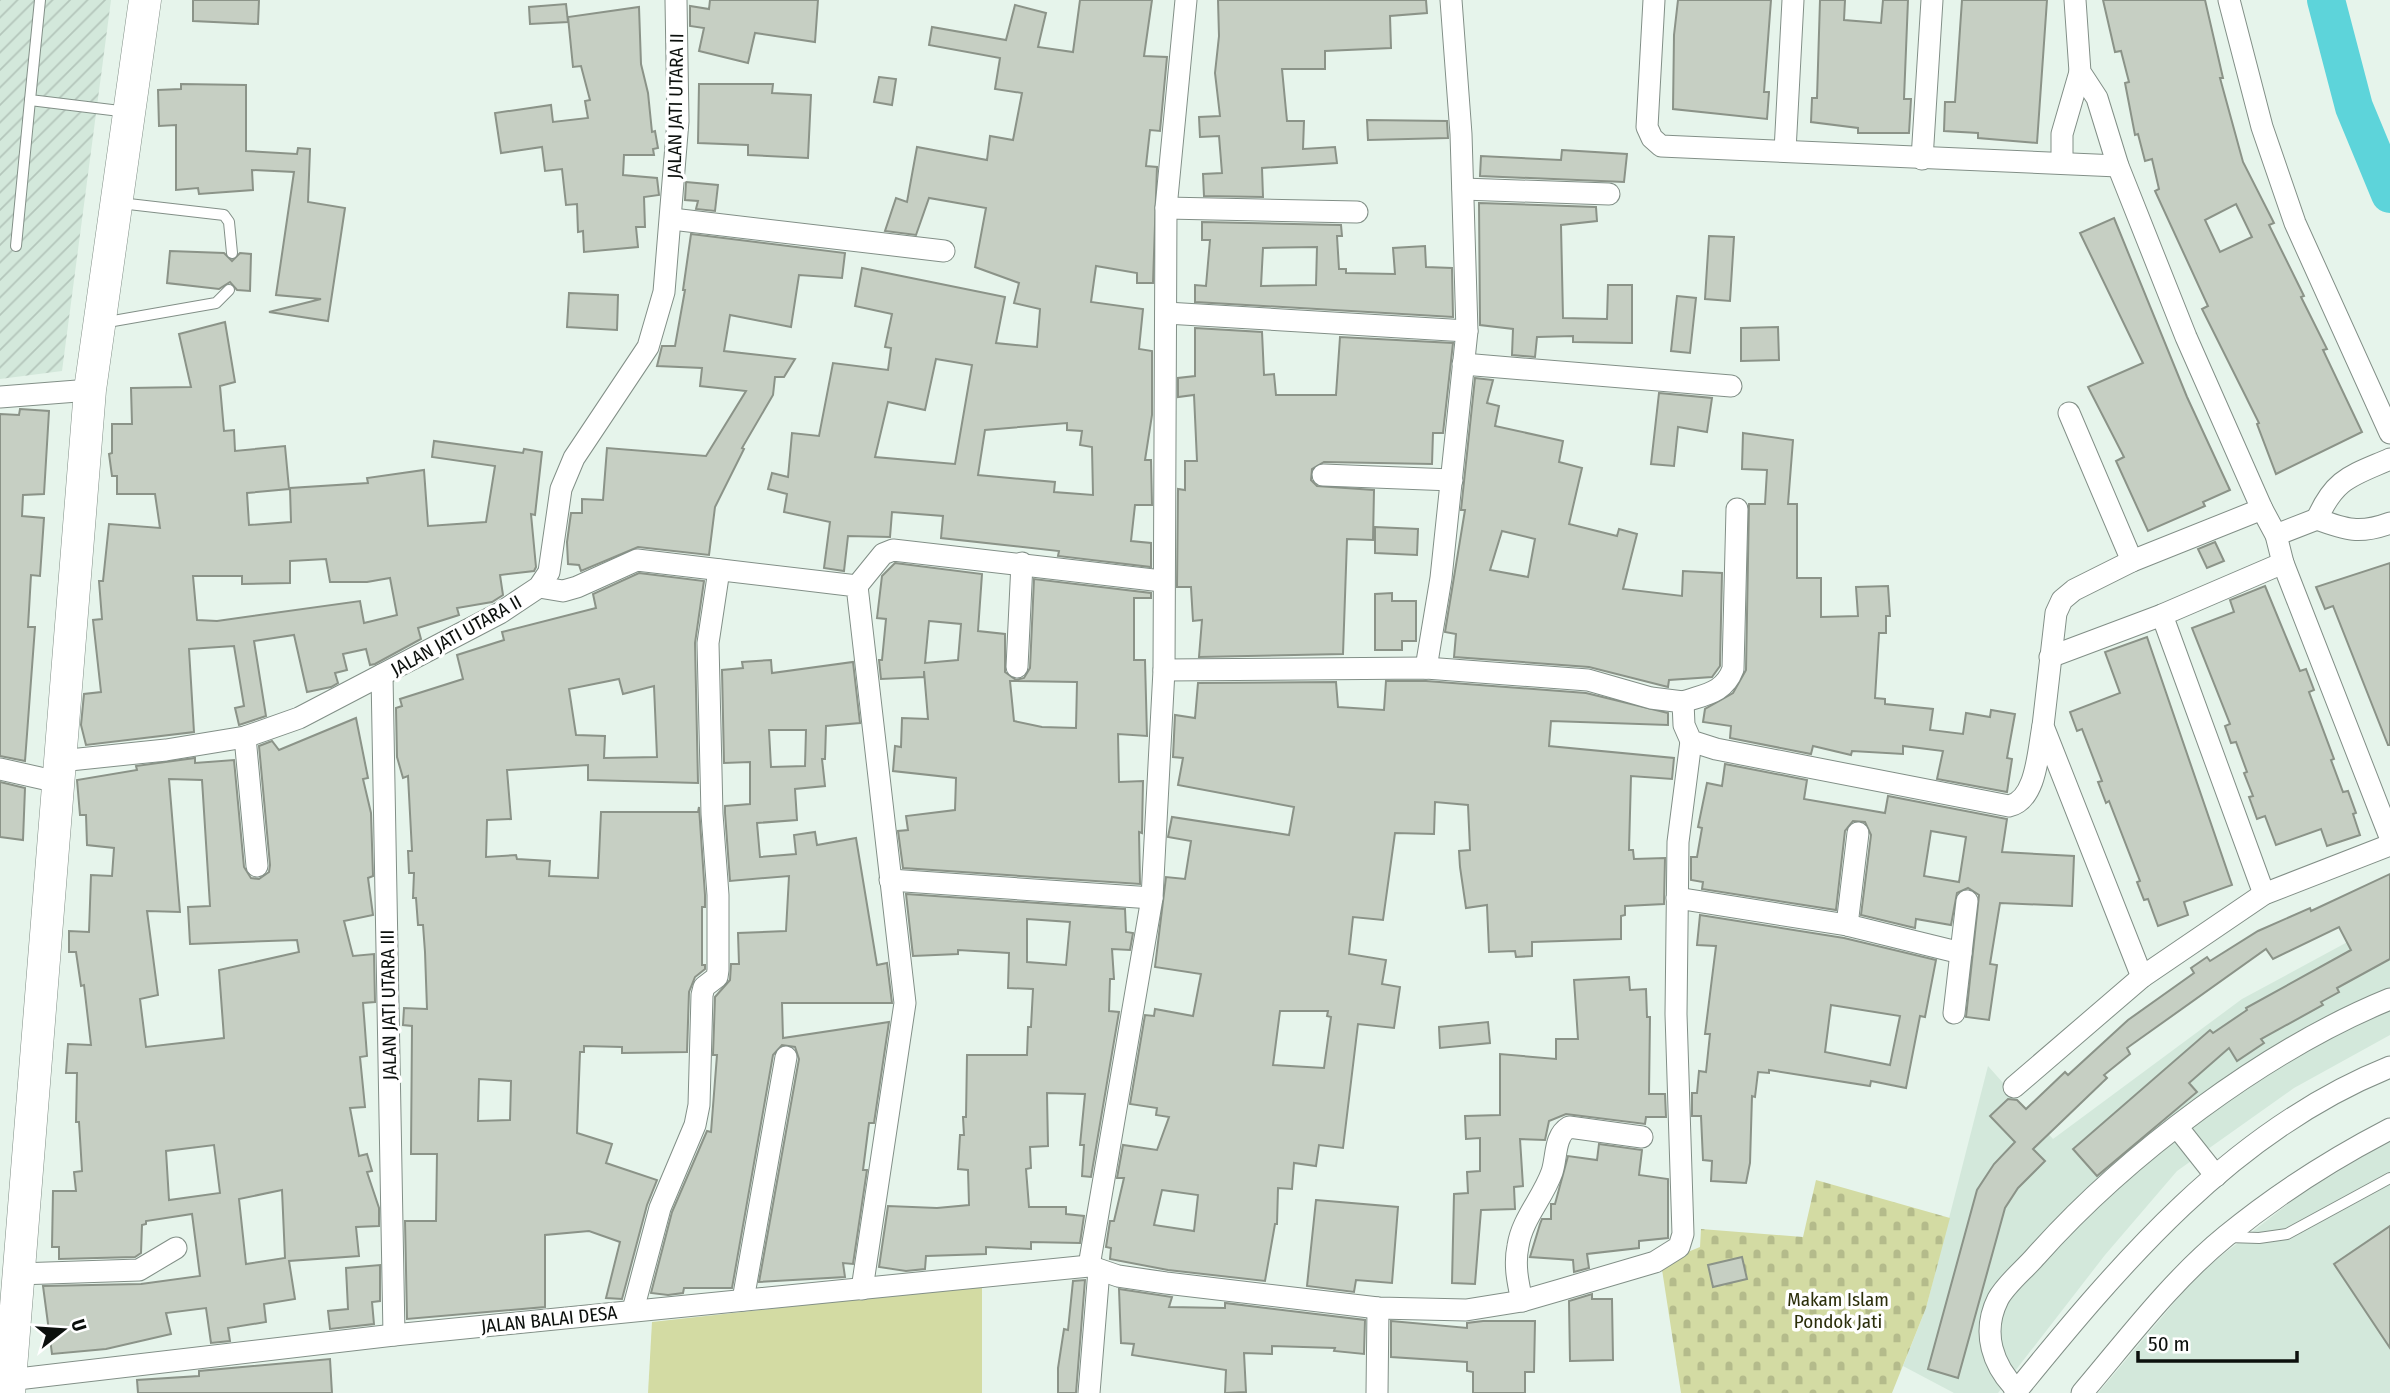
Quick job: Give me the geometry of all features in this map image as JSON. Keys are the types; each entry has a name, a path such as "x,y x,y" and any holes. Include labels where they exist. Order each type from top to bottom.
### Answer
{"main road":[{"path":"6,1384 90,390 145,0"}],"street":[{"name":"JALAN JATI UTARA II","path":"0,769 59,772 245,737 299,718 500,613 539,587 549,572 562,489 574,458 648,347 664,292 678,121 676,0"},
{"path":"1089,1393 1094,1268 1152,898 1164,670 1162,581 1166,208 1186,0"},
{"path":"1426,668 1452,480 1468,331 1463,189 1451,0"},
{"path":"1654,0 1647,127 1652,138 1661,146 2118,166"},
{"path":"1785,151 1793,0"},
{"path":"1922,159 1932,0"},
{"path":"2062,162 2062,134 2080,72 2075,0"},
{"path":"2229,0 2262,127 2283,190 2314,269 2390,433"},
{"path":"2080,72 2097,99 2118,166 2186,337 2276,535 2283,563 2390,837"},
{"path":"1463,189 1609,194"},
{"path":"1166,208 1357,212"},
{"path":"672,219 944,251"},
{"path":"1166,313 1468,331"},
{"path":"1463,364 1731,386"},
{"path":"0,397 90,390"},
{"path":"2069,413 2132,561"},
{"path":"2317,519 2328,494 2346,479 2390,459"},
{"path":"1323,475 1452,480"},
{"path":"1164,670 1426,668 1588,680 1651,698 1683,702 1721,689 1728,683 1733,668 1737,509"},
{"path":"1691,741 1716,749 2009,806 2023,799 2030,787 2043,726 2052,629 2062,600 2132,561 2262,509"},
{"path":"2276,535 2317,519 2342,529 2367,531 2390,523"},
{"path":"862,1289 905,1003 857,586 883,554 893,550 1162,581"},
{"path":"539,587 563,591 637,560 857,586"},
{"path":"1017,667 1022,563"},
{"path":"2050,657 2162,615 2283,563"},
{"path":"633,1310 660,1209 695,1125 702,995 704,987 717,977 718,970 718,895 712,814 708,643 719,570"},
{"path":"2162,615 2264,894"},
{"name":"JALAN JATI UTARA III","path":"382,675 394,1335"},
{"path":"1683,702 1684,725 1691,741 1678,842 1677,898 1847,925 1961,953"},
{"path":"2043,726 2142,977"},
{"path":"245,737 257,866"},
{"path":"1847,925 1858,833"},
{"path":"2014,1087 2142,977 2264,894 2390,845"},
{"path":"890,880 1152,898"},
{"name":"JALAN BALAI DESA","path":"6,1384 394,1335 633,1310 1094,1268 1166,1283 1378,1308 1466,1310 1522,1301 1655,1262 1679,1247 1683,1222 1676,1014 1677,898"},
{"path":"1954,1013 1968,901"},
{"path":"2390,999 2314,1035 2225,1090 2117,1177 2053,1237 1998,1299 1990,1334 1992,1356 2001,1374 2016,1392 2110,1276 2168,1218 2216,1176 2306,1111 2390,1067"},
{"path":"743,1300 786,1057"},
{"path":"1522,1301 1517,1280 1521,1231 1553,1170 1564,1130 1583,1128 1642,1137"},
{"path":"2178,1128 2216,1176"},
{"path":"2082,1393 2166,1294 2225,1237 2337,1156 2390,1129"},
{"path":"15,1258 139,1270 176,1248"},
{"path":"1377,1393 1378,1308"}],"lane":[{"path":"16,246 40,0"},
{"path":"30,100 130,113"},
{"path":"117,203 224,215 229,222 232,253"},
{"path":"99,323 216,303 229,290"},
{"path":"2225,1237 2259,1238 2287,1234 2390,1178"}],"shaded area":[{"path":"0,0 111,0 62,371 0,379"},
{"path":"2390,919 2390,1035 2294,1088 2177,1171 2105,1255 1998,1393 1954,1393 1903,1366 1926,1308 1988,1066 2053,1139 2242,999"},
{"path":"2390,1140 2390,1393 2098,1393 2199,1273 2301,1194"}],"green space":[{"name":"Makam Islam Pondok Jati","path":"1816,1180 1950,1218 1926,1308 1892,1393 1681,1393 1661,1263 1700,1247 1701,1229 1803,1237"},
{"path":"982,1285 982,1393 648,1393 652,1322"}],"building":[{"path":"193,0 259,0 258,24 193,21"},
{"path":"710,0 818,0 815,42 755,33 748,63 699,51 704,28 690,26 690,6 709,9"},
{"path":"1080,0 1152,0 1144,56 1167,57 1160,131 1150,130 1146,166 1157,167 1153,283 1137,283 1137,273 1096,266 1091,302 1143,309 1139,349 1152,351 1152,415 1145,460 1151,460 1152,505 1135,505 1131,541 1151,543 1151,567 1058,556 1059,551 941,538 943,516 892,512 890,537 848,536 844,571 824,568 830,522 784,512 787,494 768,489 772,473 788,477 792,433 819,436 833,363 888,370 891,348 885,347 892,314 855,306 862,268 1005,297 996,343 1037,347 1040,309 1014,303 1019,283 975,267 986,208 929,198 916,235 885,231 896,198 907,202 917,147 987,160 990,136 1013,140 1022,93 995,89 1000,58 929,45 932,27 1006,40 1015,5 1046,13 1038,47 1073,52","holes":["936,359 972,365 955,464 875,457 888,402 925,410","1067,423 1067,430 1082,431 1080,445 1092,447 1093,495 1054,492 1055,482 978,475 985,430"]},
{"path":"1218,0 1426,0 1427,13 1390,16 1391,48 1325,51 1325,69 1282,69 1287,121 1304,121 1303,149 1335,147 1337,163 1262,168 1263,197 1204,196 1203,174 1222,173 1219,136 1200,137 1199,117 1220,116 1215,73 1219,36"},
{"path":"1678,0 1771,0 1764,92 1769,92 1767,119 1673,109 1674,35"},
{"path":"1820,0 1845,0 1844,20 1881,23 1883,0 1908,0 1904,99 1911,99 1909,133 1858,133 1858,128 1811,122 1812,98 1817,98"},
{"path":"1962,0 2047,0 2037,143 1978,138 1978,133 1944,131 1945,102 1955,102"},
{"path":"2103,0 2205,0 2223,78 2220,78 2243,162 2274,223 2269,225 2304,296 2301,297 2327,349 2323,350 2362,432 2276,474 2257,424 2259,423 2202,309 2208,306 2155,191 2159,189 2152,159 2145,161 2138,134 2135,135 2125,83 2129,82 2121,51 2115,52","holes":["2236,204 2252,237 2220,252 2205,220"]},
{"path":"566,4 568,22 530,24 529,7"},
{"path":"639,7 641,64 648,93 652,132 655,131 658,148 653,149 654,155 624,155 623,175 657,178 659,195 644,197 645,227 636,227 638,247 584,252 583,231 578,232 577,204 566,205 562,169 545,171 542,147 501,153 495,113 551,105 553,122 588,118 585,101 590,100 581,66 573,67 568,17"},
{"path":"879,77 896,79 892,105 874,102"},
{"path":"181,84 246,85 246,151 297,154 298,148 310,149 308,202 345,208 328,321 269,312 321,299 276,295 294,172 252,170 253,190 199,194 198,188 176,190 176,125 159,126 158,90 181,89"},
{"path":"699,84 773,84 772,93 811,95 808,158 748,155 748,145 698,143"},
{"path":"1367,120 1447,121 1448,138 1368,140"},
{"path":"1562,150 1627,154 1624,182 1480,176 1481,156 1561,160"},
{"path":"686,182 718,185 715,211 696,209 698,201 685,200"},
{"path":"1479,203 1596,207 1597,221 1561,225 1563,318 1607,319 1608,285 1632,285 1632,343 1573,342 1573,336 1537,337 1535,357 1512,355 1513,329 1480,325"},
{"path":"2114,218 2187,397 2230,490 2203,502 2205,506 2148,531 2116,461 2124,457 2088,387 2143,363 2080,233"},
{"path":"1202,222 1341,225 1342,236 1337,236 1339,269 1346,269 1346,273 1395,274 1393,248 1425,246 1426,267 1452,268 1453,317 1195,302 1195,285 1206,286 1210,240 1202,240","holes":["1317,247 1316,285 1261,286 1263,248"]},
{"path":"691,234 845,253 842,278 799,275 791,327 730,315 724,351 795,359 784,377 775,377 773,395 742,448 744,449 715,507 709,555 638,547 581,571 579,565 568,564 567,542 571,513 582,513 582,499 603,500 607,448 706,456 746,391 700,386 702,368 657,366 662,346 675,346"},
{"path":"1709,236 1734,237 1730,301 1705,299"},
{"path":"170,251 224,253 232,261 240,253 251,254 250,291 237,290 230,282 219,289 167,283"},
{"path":"569,293 618,295 617,330 567,327"},
{"path":"1677,296 1696,298 1690,353 1671,351"},
{"path":"225,322 235,382 220,386 224,431 234,430 235,451 285,446 289,489 247,493 249,525 291,522 290,488 368,483 367,478 424,470 428,526 486,522 495,466 432,457 434,441 523,453 524,449 542,452 535,515 531,514 536,567 534,571 500,575 503,595 492,602 457,608 459,615 418,628 421,639 375,664 370,665 366,649 343,654 347,670 335,673 338,683 331,687 307,692 294,635 254,641 266,716 239,725 235,708 244,706 234,646 189,649 194,732 86,745 81,725 84,694 101,692 93,620 102,619 99,581 103,581 109,524 160,528 155,494 117,494 117,476 112,476 109,454 112,453 112,424 132,424 131,388 191,387 179,334","holes":["326,559 330,582 367,582 390,578 397,615 364,623 360,601 217,621 197,620 193,576 242,576 242,584 290,583 290,561"]},
{"path":"1778,327 1779,360 1741,361 1741,328"},
{"path":"1195,328 1262,332 1264,375 1274,374 1276,395 1336,395 1340,337 1453,343 1443,433 1433,433 1432,464 1324,462 1312,469 1311,480 1317,486 1374,490 1373,540 1347,539 1343,654 1199,657 1202,620 1193,621 1191,587 1177,587 1178,489 1185,490 1185,461 1197,461 1194,395 1178,397 1178,378 1195,376"},
{"path":"1475,378 1493,380 1487,403 1499,406 1495,426 1563,441 1559,462 1582,468 1569,524 1617,536 1619,529 1637,534 1623,589 1682,596 1683,571 1722,573 1720,666 1712,677 1669,680 1668,687 1589,667 1454,657 1456,634 1445,632 1465,510 1461,510","holes":["1502,531 1535,539 1528,577 1490,570"]},
{"path":"1659,393 1712,398 1707,432 1678,427 1674,466 1651,464"},
{"path":"20,409 49,411 44,494 23,495 22,516 44,518 40,576 31,575 28,627 35,627 25,761 0,756 0,414 19,415"},
{"path":"1743,433 1793,440 1788,504 1797,504 1797,578 1821,578 1821,617 1858,616 1856,587 1888,586 1890,616 1886,616 1886,633 1879,633 1875,698 1885,699 1885,704 1933,709 1930,730 1963,734 1966,713 1990,717 1991,710 2015,714 2007,758 2012,759 2007,792 1937,779 1943,751 1903,746 1903,754 1852,751 1851,755 1813,746 1811,754 1730,738 1731,726 1703,722 1705,709 1733,693 1746,670 1749,504 1765,504 1767,470 1742,469"},
{"path":"1375,527 1418,529 1417,555 1375,553"},
{"path":"2215,542 2224,561 2207,568 2198,549"},
{"path":"895,563 982,574 978,631 1005,634 1005,672 1016,680 1024,678 1030,668 1034,579 1151,593 1151,598 1134,598 1134,660 1145,660 1147,736 1118,734 1119,782 1143,781 1142,833 1139,832 1140,884 903,868 898,831 908,830 906,816 955,810 956,778 893,771 895,746 901,747 902,718 928,719 924,671 924,677 881,679 879,660 882,660 886,619 877,618 882,576","holes":["929,621 961,624 958,660 925,663","1010,681 1077,682 1076,728 1042,727 1014,721"]},
{"path":"2390,563 2388,745 2333,606 2325,609 2316,587"},
{"path":"639,573 704,581 695,643 698,783 588,780 588,765 507,770 511,819 487,820 486,857 516,855 517,859 550,861 549,876 598,878 601,812 698,812 699,807 705,895 705,907 702,907 702,965 705,965 705,969 695,977 689,992 687,1052 622,1053 622,1047 584,1046 584,1052 580,1052 577,1133 612,1144 606,1163 657,1180 647,1205 622,1299 606,1298 620,1242 589,1231 545,1235 545,1307 407,1319 405,1221 436,1221 437,1154 411,1154 412,1026 403,1025 404,1008 427,1009 423,925 418,925 416,898 413,898 414,873 409,873 408,851 412,851 408,776 403,778 397,757 396,708 402,706 400,699 463,679 457,655 504,640 502,632 596,608 593,594","holes":["619,679 623,694 654,686 657,757 604,758 605,736 576,735 569,689","479,1079 511,1081 510,1120 478,1121"]},
{"path":"2265,586 2300,671 2306,669 2314,690 2309,692 2334,759 2331,760 2343,792 2348,791 2356,813 2353,814 2360,835 2327,846 2321,829 2276,845 2265,816 2257,819 2249,797 2253,796 2244,773 2247,772 2236,742 2231,743 2225,726 2230,724 2192,628 2234,612 2230,600"},
{"path":"1392,593 1392,601 1416,601 1416,641 1402,641 1402,650 1375,650 1375,594"},
{"path":"2147,637 2232,885 2184,902 2188,915 2158,926 2148,899 2144,900 2137,882 2140,881 2109,801 2106,803 2098,782 2102,781 2082,729 2077,731 2070,712 2120,693 2105,652"},
{"path":"771,660 772,673 853,662 860,723 826,726 825,759 822,759 825,786 795,789 797,820 757,823 760,857 796,854 794,835 815,832 817,845 856,838 877,965 887,963 892,1003 782,1003 783,1038 889,1022 874,1123 869,1123 863,1170 867,1170 853,1264 843,1263 845,1277 759,1282 799,1059 795,1047 782,1045 773,1055 732,1288 684,1288 683,1293 668,1295 651,1293 672,1212 707,1131 711,1132 717,1055 713,1055 715,997 730,980 731,964 739,964 738,933 786,931 789,876 730,881 725,806 750,804 750,762 724,763 722,670 743,668 742,662","holes":["769,730 806,730 805,766 771,767"]},
{"path":"1386,681 1426,681 1586,693 1668,713 1668,725 1551,721 1549,746 1674,758 1672,779 1631,776 1629,850 1633,850 1634,859 1665,858 1664,904 1625,906 1625,915 1621,916 1621,939 1532,942 1532,956 1516,957 1515,951 1489,952 1487,905 1466,908 1460,867 1459,851 1470,850 1468,805 1435,802 1434,834 1395,833 1383,920 1353,917 1349,954 1386,960 1382,984 1400,987 1394,1028 1358,1024 1343,1148 1319,1145 1316,1166 1294,1163 1292,1189 1278,1188 1277,1224 1265,1281 1168,1270 1110,1259 1111,1248 1106,1247 1110,1221 1114,1221 1124,1178 1117,1178 1123,1145 1157,1150 1169,1117 1156,1115 1157,1108 1130,1104 1145,1015 1154,1016 1155,1009 1193,1016 1201,974 1155,967 1166,877 1185,879 1191,841 1168,837 1172,817 1289,835 1294,807 1178,785 1183,758 1173,757 1175,715 1195,718 1198,683 1336,682 1338,707 1384,710","holes":["1280,1011 1328,1011 1327,1016 1331,1017 1324,1068 1273,1065","1162,1190 1198,1195 1194,1231 1154,1225"]},
{"path":"356,718 368,778 363,779 371,813 373,876 368,878 373,915 344,921 353,956 374,954 375,1002 363,1003 367,1056 360,1057 365,1107 350,1108 359,1156 367,1154 372,1171 367,1172 379,1208 379,1226 356,1227 359,1256 289,1261 295,1299 264,1304 266,1322 228,1328 230,1341 211,1343 206,1308 166,1313 171,1334 106,1349 52,1354 43,1286 141,1284 200,1276 192,1214 146,1221 146,1224 142,1225 141,1253 135,1257 59,1259 59,1247 52,1247 53,1191 76,1191 74,1172 82,1171 79,1122 76,1122 77,1073 66,1073 68,1044 91,1045 84,985 81,986 76,952 69,952 69,931 89,932 91,875 112,876 114,848 87,845 86,815 80,815 77,780 137,770 136,766 195,758 195,763 234,760 244,867 251,878 259,879 269,872 270,865 259,746 272,741 279,750","holes":["169,779 202,780 210,906 188,907 190,944 297,940 299,952 219,970 224,1038 146,1047 140,999 158,995 147,911 180,912","214,1145 220,1193 169,1200 166,1151","282,1190 285,1258 246,1264 239,1199"]},
{"path":"1725,764 1807,780 1804,799 1885,813 1888,796 2007,819 2002,852 2074,856 2072,906 2000,903 1990,964 1997,965 1989,1020 1966,1017 1979,895 1968,888 1957,893 1951,925 1916,919 1915,928 1861,915 1871,835 1865,822 1853,821 1845,831 1836,910 1702,889 1703,882 1691,880 1691,857 1697,857 1702,828 1698,827 1707,783 1722,786","holes":["1931,831 1966,837 1959,882 1924,876"]},
{"path":"0,782 25,788 23,840 0,837"},
{"path":"2390,874 2390,959 2337,988 2339,992 2321,1002 2323,1005 2261,1039 2264,1043 2237,1061 2229,1048 2189,1083 2197,1092 2097,1176 2073,1149 2210,1030 2213,1033 2247,1010 2246,1008 2351,950 2339,927 2273,959 2266,949 2127,1048 2130,1054 2104,1075 2107,1078 2033,1149 2045,1161 2018,1188 2005,1208 1958,1378 1928,1369 1977,1190 1994,1164 2015,1142 1990,1116 2008,1099 2017,1100 2026,1109 2065,1072 2068,1075 2128,1020 2194,973 2191,968 2207,957 2210,961 2258,931 2310,908 2311,911"},
{"path":"906,894 1125,909 1126,932 1133,933 1130,950 1112,949 1114,979 1110,979 1109,1011 1119,1012 1091,1177 1082,1176 1084,1145 1080,1145 1085,1094 1047,1093 1048,1146 1030,1147 1031,1168 1026,1169 1029,1207 1066,1207 1066,1214 1084,1216 1080,1243 1031,1242 1031,1249 986,1247 986,1254 926,1256 925,1269 906,1271 879,1267 888,1206 937,1208 969,1205 968,1170 958,1169 960,1135 964,1135 963,1117 966,1117 967,1055 1027,1055 1028,1027 1031,1027 1033,989 1008,988 1009,953 958,950 958,954 913,956","holes":["1027,919 1070,922 1066,965 1027,962"]},
{"path":"1700,915 1844,938 1936,960 1925,1017 1920,1016 1906,1088 1871,1081 1870,1086 1769,1070 1769,1073 1758,1072 1755,1097 1752,1096 1750,1163 1746,1183 1711,1181 1712,1161 1703,1160 1701,1116 1692,1116 1692,1093 1697,1093 1699,1071 1706,1072 1710,1034 1705,1034 1716,946 1697,945","holes":["1831,1005 1900,1016 1890,1065 1825,1052"]},
{"path":"1629,977 1630,990 1646,989 1647,1017 1650,1017 1649,1094 1665,1094 1666,1117 1646,1117 1645,1124 1566,1114 1549,1121 1545,1140 1520,1139 1523,1186 1514,1187 1515,1209 1481,1210 1475,1284 1452,1283 1454,1194 1468,1193 1467,1172 1480,1171 1480,1138 1466,1139 1465,1116 1500,1115 1500,1054 1556,1059 1556,1039 1578,1039 1574,980"},
{"path":"1488,1022 1490,1043 1440,1048 1439,1027"},
{"path":"1599,1144 1642,1150 1639,1175 1668,1179 1668,1238 1639,1241 1639,1248 1587,1254 1589,1268 1574,1272 1573,1260 1530,1257 1542,1219 1551,1219 1551,1204 1555,1204 1568,1156 1597,1160"},
{"path":"1316,1200 1398,1207 1392,1283 1356,1280 1354,1292 1307,1286"},
{"path":"2390,1226 2390,1348 2334,1264"},
{"path":"1742,1257 1747,1279 1713,1287 1708,1265"},
{"path":"380,1265 380,1301 372,1302 374,1324 330,1329 328,1311 348,1309 346,1268"},
{"path":"1085,1280 1076,1393 1058,1393 1058,1368 1064,1329 1068,1330 1073,1281"},
{"path":"1119,1289 1172,1297 1169,1307 1225,1308 1225,1303 1365,1320 1364,1354 1334,1351 1335,1348 1272,1346 1272,1354 1244,1353 1246,1392 1225,1393 1226,1370 1132,1355 1134,1344 1121,1343"},
{"path":"1592,1294 1592,1299 1612,1299 1613,1360 1570,1361 1569,1301"},
{"path":"1391,1321 1467,1328 1467,1323 1483,1321 1535,1321 1534,1372 1525,1372 1525,1393 1473,1393 1473,1372 1467,1371 1467,1362 1391,1357"},
{"path":"330,1359 332,1393 138,1393 137,1380 199,1376 199,1371"}],"waterway":[{"path":"2326,0 2354,107 2390,194"}]}
